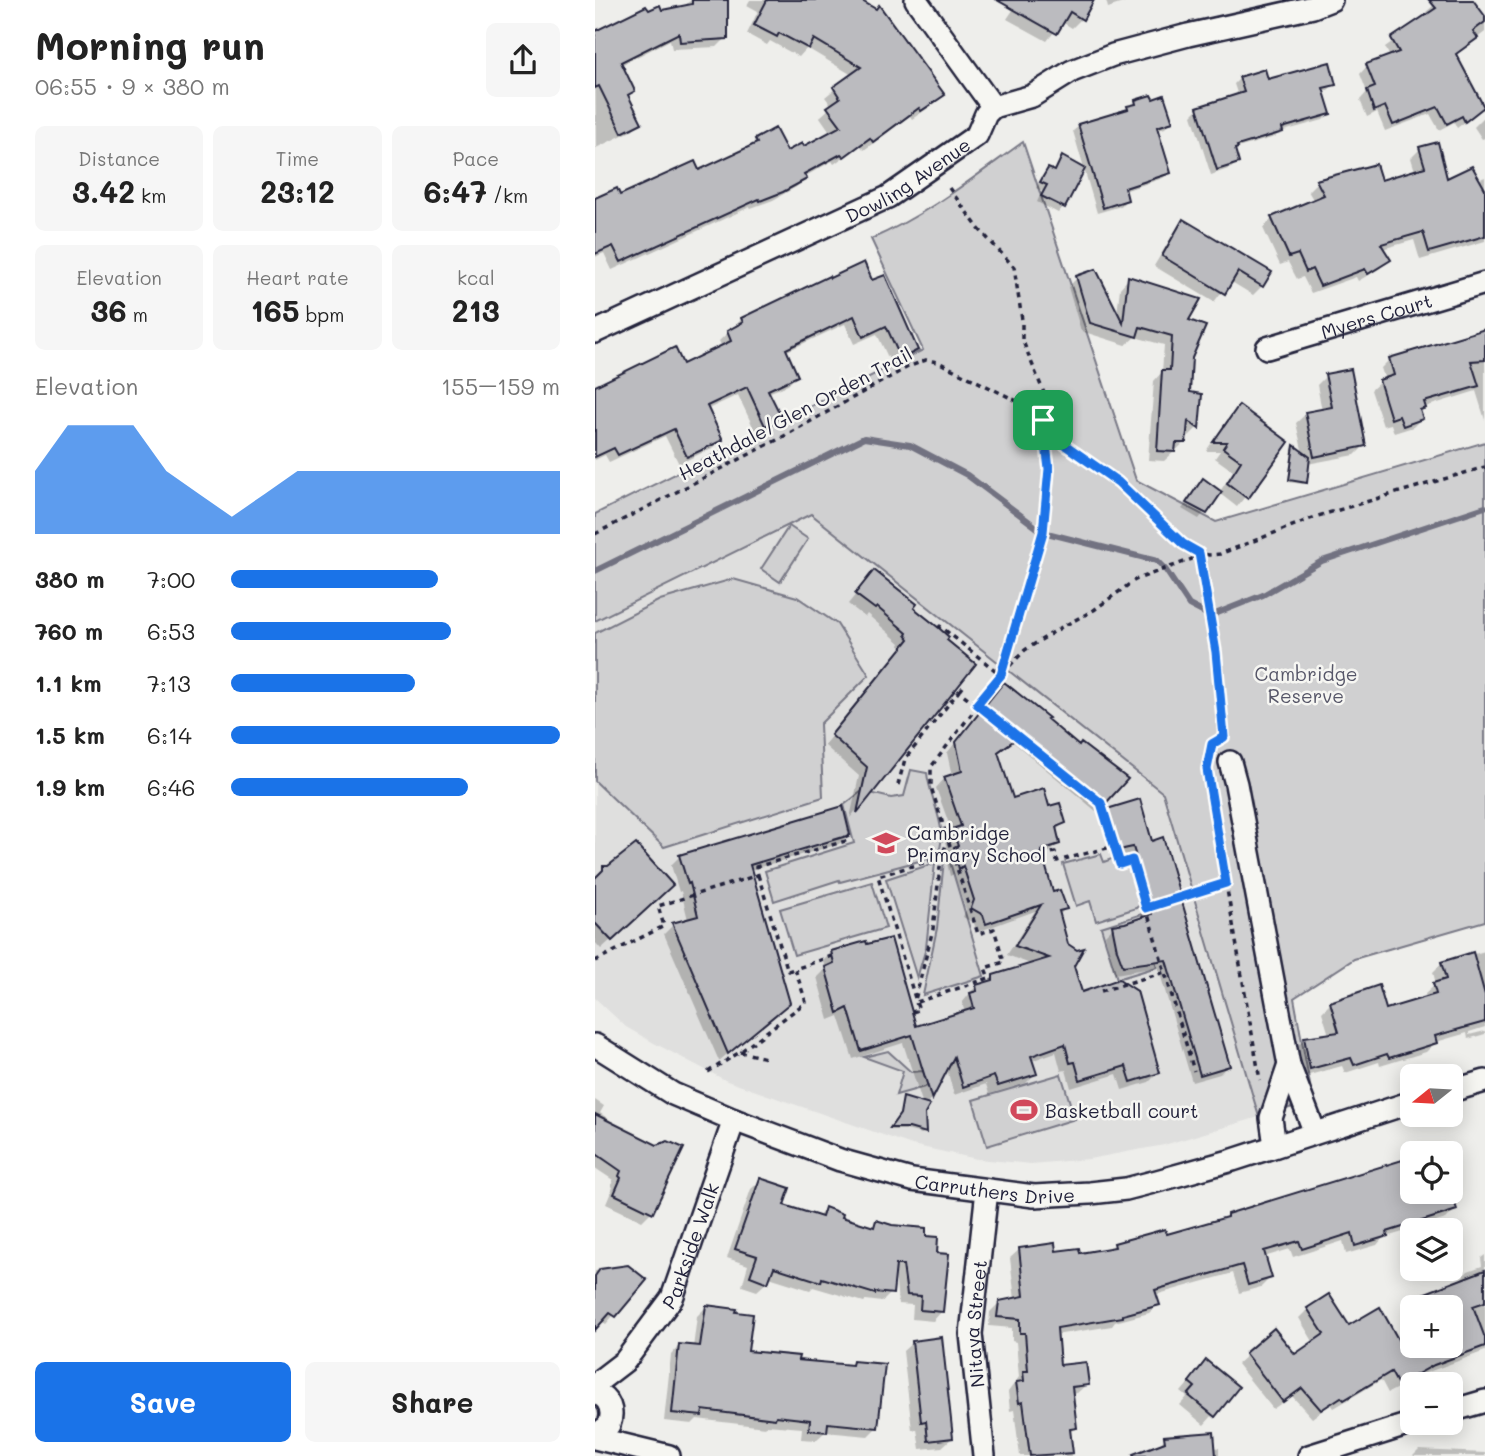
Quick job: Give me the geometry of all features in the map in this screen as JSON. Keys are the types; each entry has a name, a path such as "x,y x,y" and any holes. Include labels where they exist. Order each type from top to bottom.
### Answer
{"street":[{"path":"916,0 993,107 1033,96 1072,71 1113,55 1263,8 1313,7 1331,0"},
{"name":"Dowling Avenue","path":"595,332 888,197 977,135 986,114 993,107"},
{"name":"Myers Court","path":"1267,348 1485,283"},
{"path":"1230,762 1289,1065 1315,1133"},
{"name":"Carruthers Drive","path":"595,1045 673,1094 840,1160 912,1180 1034,1196 1126,1188 1193,1172 1400,1106"},
{"path":"1275,1146 1271,1118 1289,1065"},
{"path":"1463,1087 1485,1081"},
{"name":"Parkside Walk","path":"595,1437 609,1425 606,1403 625,1361 672,1297 734,1120"},
{"name":"Nitaya Street","path":"984,1456 971,1334 987,1190"},
{"name":"Parkside Walk","path":"595,1384 625,1361"},
{"path":"1463,1407 1485,1401"},
{"path":"606,1403 644,1451"},
{"path":"1309,1456 1400,1427"},
{"path":"595,1437 669,1456"}],"path":[{"path":"949,188 979,229 1014,267 1022,339 1046,398 1043,420 1049,469 1043,532 1001,675"},
{"name":"Heathdale/Glen Orden Trail","path":"595,534 777,440 908,367 926,360 938,362 1033,409 1065,445 1118,482 1183,544 1199,553"},
{"path":"1199,553 1220,554 1318,516 1485,467"},
{"path":"916,1001 989,978 985,968 1004,962 994,929 978,934 931,787 931,767 977,704 1025,650 1094,610 1135,580 1192,559 1199,553"},
{"path":"1199,553 1216,652 1224,737 1230,762"},
{"path":"939,628 940,626 1001,675"},
{"path":"898,785 905,759 966,683"},
{"path":"960,691 1101,803 1120,864 1132,860 1194,1071"},
{"path":"1224,737 1212,744 1207,769 1261,1084"},
{"path":"832,957 788,971 756,867 849,840 847,836"},
{"path":"916,1001 933,929 940,858 948,840"},
{"path":"1042,855 1055,852 1057,861 1115,846"},
{"path":"912,1012 919,1010 878,876 940,858"},
{"path":"595,961 664,926 658,906 758,875"},
{"path":"1146,908 1226,883"},
{"path":"708,1072 740,1052 806,1002 795,969"},
{"path":"1101,991 1165,972"},
{"path":"740,1052 766,1058"}],"shaded area":[{"name":"Cambridge Primary School","path":"811,514 1163,793 1259,1117 1164,1145 1089,1159 1031,1164 977,1159 912,1145 727,1081 626,1027 595,998 595,621"}],"green space":[{"name":"Cambridge Reserve","path":"1023,142 1136,480 1216,522 1485,442 1485,921 1354,959 1294,998 1313,1101 1259,1117 1163,793 811,514 595,621 595,514 923,350 871,239 931,207"},
{"path":"789,526 808,539 780,582 761,569"},
{"path":"733,579 797,597 837,624 869,675 820,724 823,797 664,847 595,781 595,633 660,600"},
{"path":"911,770 927,773 939,818 942,840 934,857 840,882 839,880 774,901 765,871 854,843 844,805 862,791 891,798 904,796"},
{"path":"1101,854 1104,862 1114,858 1117,868 1130,864 1141,904 1096,921 1090,901 1076,906 1063,864"},
{"path":"949,859 984,976 923,995 937,928 944,860"},
{"path":"935,863 926,948 917,978 886,879"},
{"path":"872,882 886,928 794,955 780,909"},
{"path":"1142,914 1157,967 1117,979 1101,927"},
{"path":"888,1051 911,1072 923,1071 928,1086 896,1095 903,1071 864,1057"},
{"name":"Basketball court","path":"1061,1074 1075,1119 987,1146 973,1100"}],"building":[{"path":"692,0 728,0 728,39 680,42 679,33 621,62 635,91 628,95 642,123 622,133 599,86 595,88 595,31 646,6 649,10 660,5 662,10 692,4"},
{"path":"767,0 860,0 876,9 879,5 945,95 921,111 919,108 873,142 870,138 844,157 841,154 804,174 807,179 783,192 760,201 759,199 621,262 613,246 595,254 595,198 617,188 620,195 695,161 699,170 757,143 755,139 775,128 787,151 802,143 804,146 841,126 827,107 840,98 833,87 861,67 814,39 809,49 779,33 777,37 754,25"},
{"path":"997,0 1094,0 1083,20 1070,12 1057,34"},
{"path":"1429,0 1473,0 1485,16 1485,22 1473,31 1478,38 1456,54 1484,107 1465,122 1462,116 1447,124 1438,107 1393,125 1385,106 1374,111 1367,90 1375,87 1366,64 1399,52 1391,38 1436,8"},
{"path":"1330,62 1336,85 1323,88 1331,114 1282,128 1283,132 1237,146 1235,149 1239,163 1217,170 1197,107 1244,92 1239,77 1265,69 1268,79"},
{"path":"1151,95 1153,99 1164,95 1173,122 1157,127 1171,173 1125,188 1128,200 1103,208 1078,124 1128,109 1127,106 1136,104 1135,100"},
{"path":"1438,142 1447,178 1472,166 1485,189 1485,236 1429,252 1423,232 1381,244 1391,260 1368,274 1365,269 1320,286 1312,269 1306,272 1298,254 1289,257 1271,217 1324,195 1316,180 1376,164 1381,180 1425,167 1419,147"},
{"path":"1062,156 1085,169 1065,208 1041,196 1047,185 1040,182 1048,168 1055,171"},
{"path":"1183,219 1272,272 1263,287 1238,272 1225,294 1162,256"},
{"path":"864,262 872,280 885,275 918,350 901,359 886,326 863,337 854,316 786,349 798,376 768,390 782,418 765,426 747,387 707,406 723,440 687,457 674,429 618,455 614,448 595,457 595,386 675,347 683,364 731,341 727,331 743,322 741,318"},
{"path":"1096,269 1123,323 1128,276 1201,299 1189,320 1206,326 1192,358 1190,392 1202,394 1199,429 1188,421 1186,443 1176,443 1175,452 1157,451 1162,370 1170,370 1172,336 1140,327 1137,337 1090,323 1076,276"},
{"path":"1485,329 1485,360 1471,361 1479,386 1424,402 1426,408 1420,410 1423,419 1403,426 1399,416 1391,419 1379,380 1394,375 1389,358"},
{"path":"1351,369 1366,446 1314,457 1305,412 1332,407 1325,374"},
{"path":"1239,405 1289,442 1248,499 1227,483 1241,461 1223,448 1227,442 1213,442"},
{"path":"1294,445 1310,457 1307,483 1289,480"},
{"path":"1203,478 1222,492 1207,514 1186,503"},
{"path":"874,570 917,604 914,608 976,664 857,813 867,767 831,735 909,639 907,633 877,607 875,609 855,594"},
{"path":"1004,682 1079,746 1081,743 1128,779 1106,803 1023,734 998,752 1013,798 1044,788 1049,806 1060,803 1066,823 1056,827 1060,844 1041,850 1053,892 1060,890 1067,909 1059,911 1068,944 1077,950 1084,948 1074,966 1082,992 1119,979 1137,991 1160,1073 1131,1082 1126,1066 1080,1080 1075,1062 1070,1063 1065,1044 1031,1056 1037,1074 998,1086 994,1076 963,1087 954,1057 932,1100 912,1035 861,1051 848,1008 838,1013 825,967 834,963 831,951 866,941 867,944 891,938 916,1026 974,1008 970,993 977,991 976,985 993,980 993,975 1049,958 1015,946 1041,905 986,924 983,915 971,908 974,900 963,866 959,869 954,848 958,846 952,829 961,826 944,777 962,771 956,742"},
{"path":"1140,799 1152,841 1163,837 1230,1066 1200,1075 1166,960 1123,966 1117,950 1112,925 1152,914 1152,910 1133,847 1119,850 1107,809"},
{"path":"843,806 850,835 750,865 790,1003 728,1054 672,923 698,916 690,883 688,884 679,855"},
{"path":"636,844 673,885 612,941 595,923 595,878 603,870 603,866 608,866"},
{"path":"1473,952 1485,995 1485,1022 1435,1036 1437,1043 1389,1058 1387,1054 1354,1065 1351,1058 1310,1069 1304,1037 1339,1032 1330,1002 1379,985 1386,1009 1436,994 1433,983 1446,979 1441,962"},
{"path":"903,1097 930,1105 925,1114 926,1133 909,1128 890,1128 900,1114"},
{"path":"595,1114 657,1145 668,1141 684,1148 653,1213 614,1194 621,1171 595,1153"},
{"path":"1400,1161 1400,1204 1455,1204 1457,1210 1432,1218 1400,1218 1400,1228 1387,1232 1388,1236 1355,1246 1352,1233 1302,1249 1299,1241 1264,1251 1272,1278 1248,1285 1242,1265 1155,1290 1160,1305 1123,1317 1057,1328 1060,1365 1086,1362 1089,1385 1072,1387 1077,1428 1070,1429 1073,1453 1030,1456 1023,1402 1019,1403 1016,1382 1024,1381 1023,1371 1028,1371 1025,1333 1020,1333 1020,1319 997,1317 999,1301 1024,1296 1019,1248 1055,1243 1056,1251 1079,1248 1080,1253 1115,1247 1114,1243 1165,1229 1167,1234 1227,1217 1227,1214"},
{"path":"760,1178 790,1188 784,1205 822,1217 825,1207 843,1214 842,1217 874,1227 876,1220 892,1225 926,1228 926,1236 938,1237 937,1253 949,1254 943,1312 920,1310 921,1296 907,1295 903,1265 896,1265 893,1294 875,1294 822,1278 821,1282 774,1267 768,1283 750,1276 757,1256 735,1249"},
{"path":"628,1265 647,1280 616,1317 610,1313 595,1330 595,1276 600,1269"},
{"path":"1485,1270 1485,1302 1473,1306 1485,1338 1485,1346 1463,1354 1463,1295 1420,1295 1463,1281 1463,1278"},
{"path":"1329,1294 1349,1325 1380,1307 1399,1341 1400,1358 1453,1358 1421,1372 1400,1372 1398,1385 1391,1372 1344,1400 1341,1397 1321,1410 1302,1388 1283,1402 1245,1353 1274,1328 1295,1354 1324,1334 1307,1308"},
{"path":"706,1305 753,1314 748,1351 799,1356 798,1360 852,1365 853,1361 885,1364 878,1428 828,1423 827,1432 809,1430 810,1420 776,1416 775,1419 703,1410 702,1416 672,1413 679,1344 700,1346"},
{"path":"942,1337 953,1438 928,1441 926,1421 921,1422 912,1341"},
{"path":"1206,1360 1239,1387 1215,1417 1188,1395 1195,1387 1189,1382"},
{"path":"1214,1432 1216,1456 1133,1454 1165,1442 1164,1436"}],"waterway":[{"path":"595,571 864,438 910,445 967,475 1043,532 1157,561 1189,605 1210,616 1263,595 1322,561 1485,507"}],"place":[{"name":"Cambridge Primary School","path":"886,843"},
{"name":"Basketball court","path":"1024,1110"}],"route":[{"path":"1043,420 1065,445 1118,482 1183,544 1199,553 1216,652 1224,737 1212,744 1207,769 1226,883 1146,908 1132,860 1120,864 1101,803 977,704 1001,675 1043,532 1049,469 1043,420"}]}
